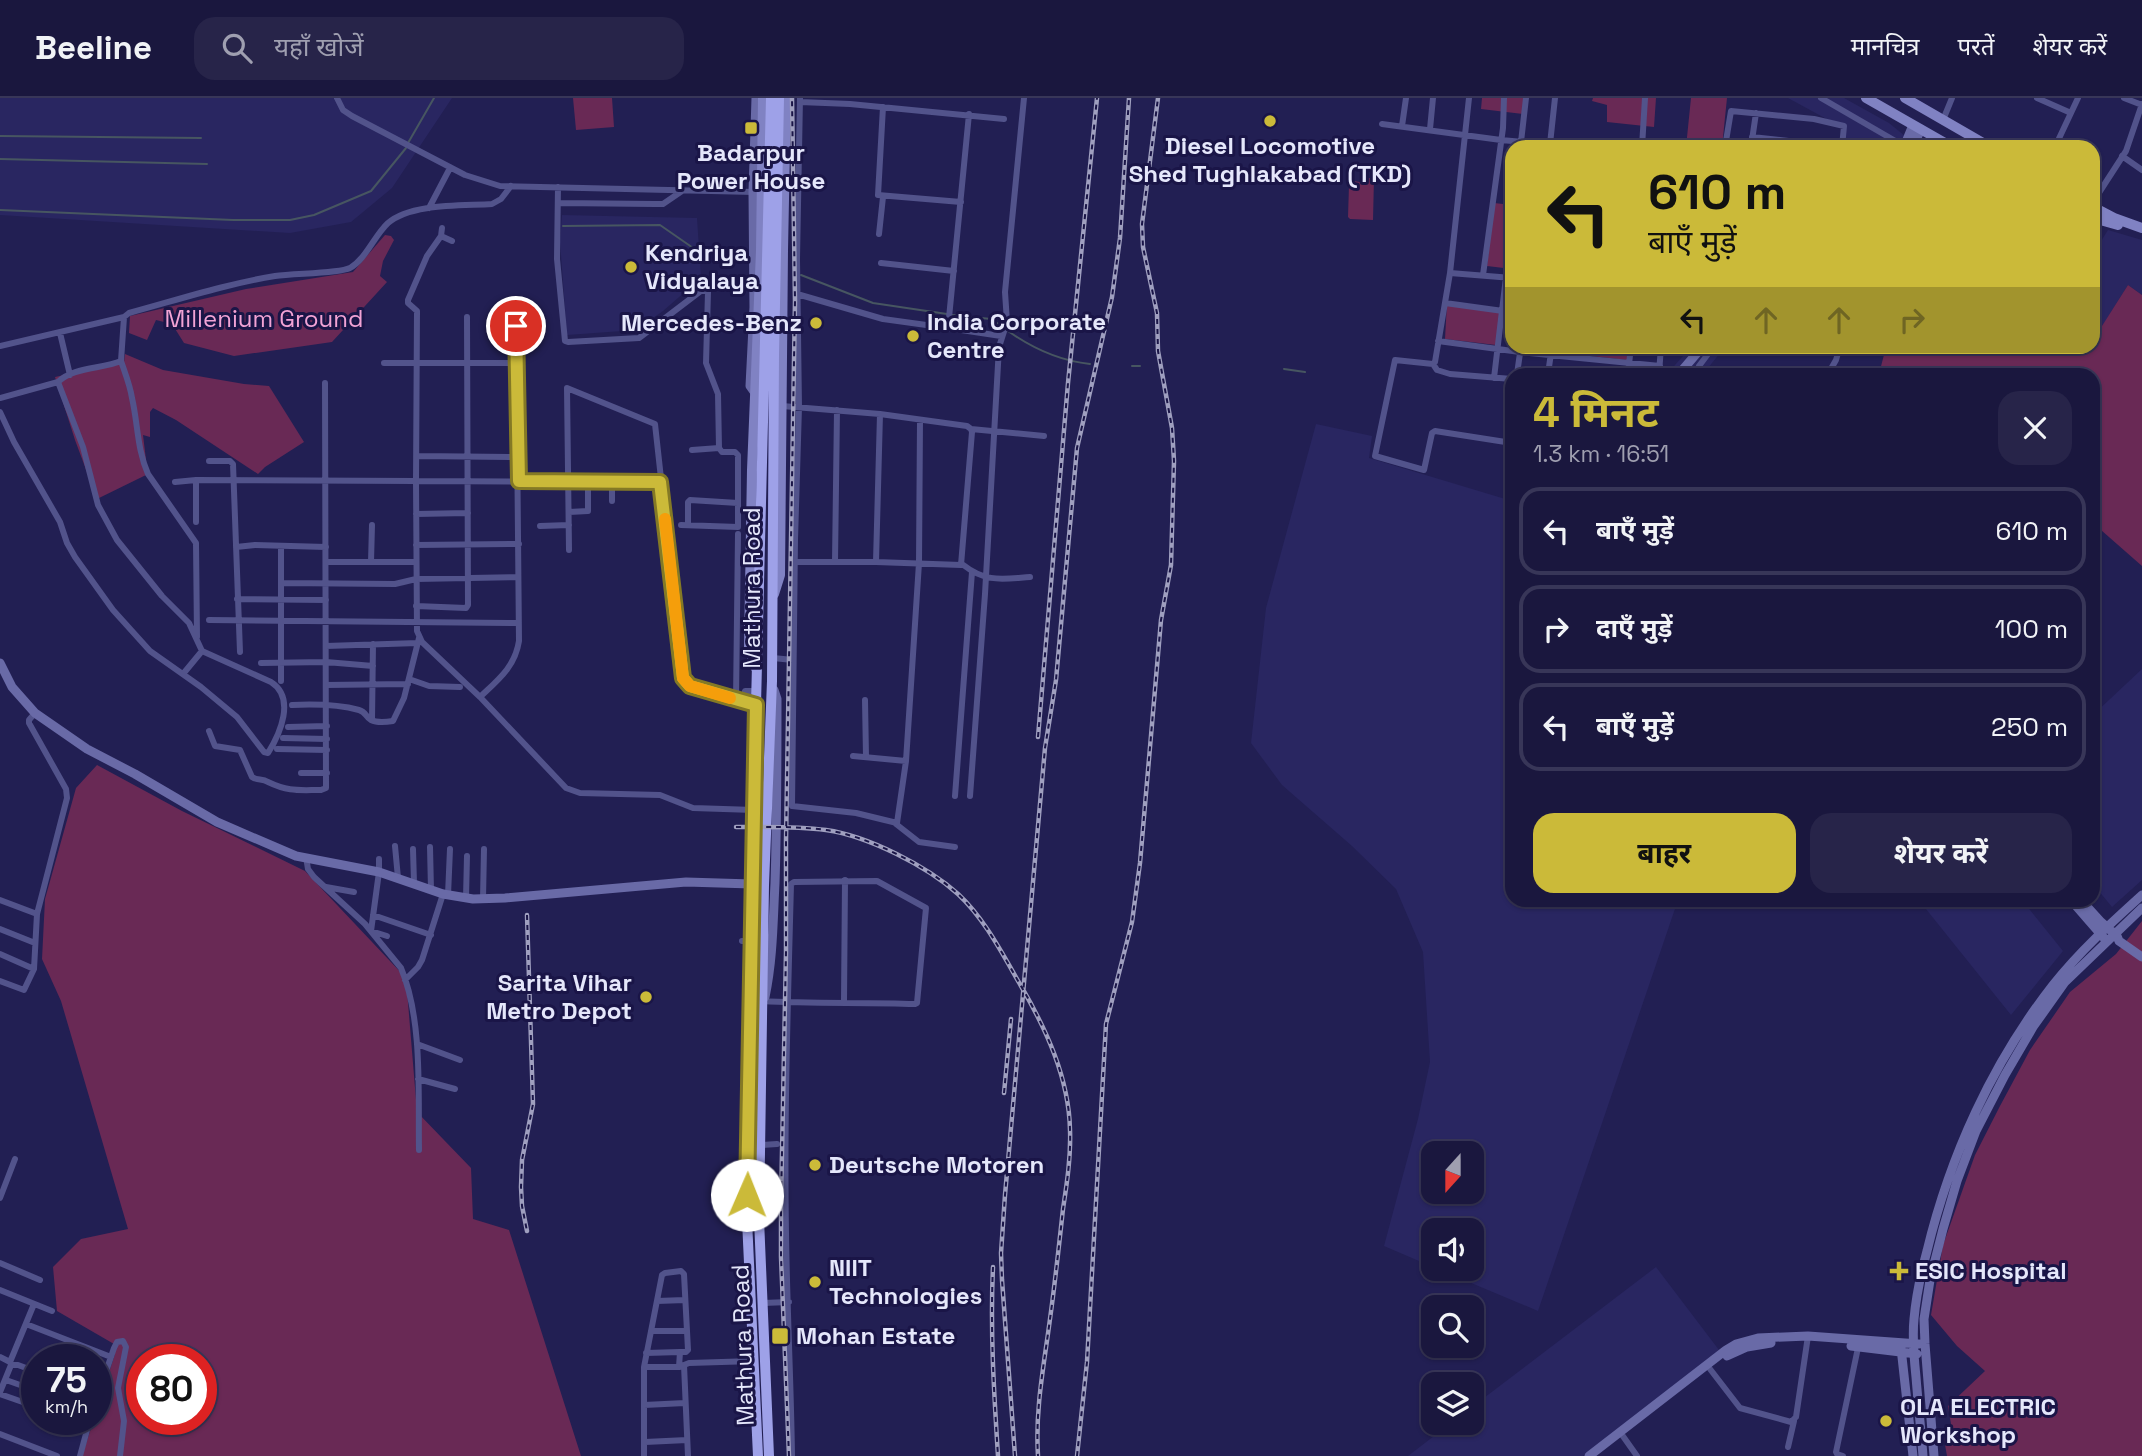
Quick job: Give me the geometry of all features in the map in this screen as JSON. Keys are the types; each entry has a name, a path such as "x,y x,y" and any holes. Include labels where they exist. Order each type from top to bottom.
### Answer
{"highway":[{"name":"Mathura Road","path":"758,1456 747,1220 756,691 771,98"},
{"name":"Mathura Road","path":"769,1456 759,1219 761,1016 774,594 774,355 779,98"}],"main road":[{"name":"Mathura Road","path":"757,671 749,648 758,260 762,220 758,193 759,142 763,98"},
{"name":"Mathura Road","path":"774,594 780,575 786,98"},
{"path":"1866,98 1940,140"},
{"path":"1905,98 1978,140"},
{"path":"759,142 785,146"},
{"path":"2100,217 2142,230"},
{"path":"762,220 783,222"}],"street":[{"path":"337,98 343,110 352,117 477,181 511,186 758,193 758,260"},
{"path":"756,98 759,142"},
{"path":"970,796 994,432 1024,98"},
{"path":"1402,126 1406,98"},
{"path":"1430,129 1433,98"},
{"path":"1433,364 1436,362 1450,273 1469,98"},
{"path":"1483,275 1504,98"},
{"path":"1521,140 1526,98"},
{"path":"1550,140 1555,98"},
{"path":"1643,140 1646,98"},
{"path":"1821,98 1892,140"},
{"path":"1943,120 1952,98"},
{"path":"2037,98 2071,113"},
{"path":"2058,140 2078,98"},
{"path":"2100,193 2127,148 2142,105 2124,98"},
{"path":"955,847 919,842 896,824 856,813 792,806 794,562 799,407 797,272 800,100 1004,119"},
{"path":"883,107 876,193 883,197 961,202"},
{"path":"1726,140 1730,111 1817,119 1844,126"},
{"path":"1752,140 1756,113"},
{"path":"949,326 969,114"},
{"path":"1843,140 1844,126 1852,116"},
{"path":"1382,124 1508,140"},
{"path":"1909,140 1917,127"},
{"path":"1914,140 1917,127"},
{"path":"1752,137 1779,140"},
{"path":"785,146 799,148"},
{"path":"2122,156 2142,170"},
{"path":"429,208 450,168"},
{"path":"0,346 124,317 129,313 259,279 285,274 343,270 359,261 388,224 402,215 429,208 492,204 501,199 511,186"},
{"path":"558,187 558,259 565,341 639,338 702,290 708,291 706,363 718,394 719,448 722,452 735,452 738,455 738,503 738,527 685,525 690,499 738,503"},
{"path":"558,202 663,204 682,191"},
{"path":"879,234 883,197"},
{"path":"292,705 327,705 361,710 372,720 393,721 401,706 419,641 416,623 416,311 408,300 427,256 442,232 452,241"},
{"path":"881,263 954,271"},
{"path":"1450,273 1505,277"},
{"path":"797,294 883,319 1004,331"},
{"path":"1494,378 1505,300"},
{"path":"1445,303 1503,311"},
{"path":"124,317 121,360 133,399 139,451 148,474 196,543 197,638"},
{"path":"416,606 467,607 467,317"},
{"path":"480,697 509,669 519,641 516,326"},
{"path":"60,333 70,375"},
{"path":"1438,341 1505,350"},
{"path":"1546,354 1660,366 1661,354"},
{"path":"1629,368 1630,354"},
{"path":"1684,368 1696,354"},
{"path":"1549,368 1551,355"},
{"path":"0,398 58,382 61,378 121,360"},
{"path":"1433,364 1395,360 1376,443 1376,458 1424,470 1432,433 1435,431 1505,442"},
{"path":"384,363 517,363"},
{"path":"1433,364 1437,370 1450,374 1505,379"},
{"path":"0,412 60,522 67,543 82,569 130,630 150,651 237,717 264,752 269,751 284,718 282,695 277,686 202,651 188,623 117,540 98,505 83,447 58,382"},
{"path":"209,731 215,746 242,752 255,780 267,781 282,789 326,788 325,383"},
{"path":"569,550 567,387 655,424 683,678 690,686 756,705"},
{"path":"782,406 880,414 968,426 971,429 1044,436"},
{"path":"835,562 837,411"},
{"path":"876,562 880,414"},
{"path":"896,824 906,761 919,563 920,421"},
{"path":"962,564 971,429"},
{"path":"692,450 719,448"},
{"path":"417,456 518,457"},
{"path":"209,461 232,462 240,652"},
{"path":"196,481 196,522"},
{"path":"569,512 588,511 588,481"},
{"path":"612,481 612,502"},
{"path":"175,482 660,482"},
{"path":"416,514 468,513"},
{"path":"371,562 372,525"},
{"path":"540,526 569,526"},
{"path":"738,534 738,701"},
{"path":"416,545 519,544"},
{"path":"281,545 281,681"},
{"path":"236,547 326,547"},
{"path":"326,562 416,562"},
{"path":"794,562 962,564 986,578 1030,577"},
{"path":"955,796 972,572"},
{"path":"281,583 395,584 416,579 519,577"},
{"path":"237,599 326,600"},
{"path":"209,620 518,623"},
{"path":"326,646 419,641 480,697 566,788 572,791 656,794 692,808 754,810"},
{"path":"372,720 373,644"},
{"path":"183,674 202,651"},
{"path":"772,658 793,660"},
{"path":"261,663 326,662 373,666"},
{"path":"1,669 34,713 87,749 217,822 283,851 379,872 431,890 466,898 483,899 686,882 752,884"},
{"path":"326,685 409,682 460,687"},
{"path":"738,701 744,698 745,691 756,691"},
{"path":"865,700 866,757"},
{"path":"0,981 24,990 34,969 37,914 67,793 29,723 34,713"},
{"path":"288,727 327,726"},
{"path":"282,738 327,739"},
{"path":"277,749 327,750"},
{"path":"853,756 906,761"},
{"path":"301,773 327,773"},
{"path":"395,846 398,878"},
{"path":"430,847 431,890"},
{"path":"413,849 414,883"},
{"path":"405,980 418,967 431,935 445,894 450,849"},
{"path":"483,899 484,849"},
{"path":"466,898 467,856"},
{"path":"306,857 308,869 371,931 401,968 413,1012 417,1044 419,1150"},
{"path":"371,931 379,859"},
{"path":"763,1001 789,1002 917,1003 926,911 881,882 845,880 791,884 789,1002 786,1144 792,1456"},
{"path":"844,1002 845,880"},
{"path":"326,887 354,892"},
{"path":"1934,1456 1924,1318 1940,1242 1957,1181 1976,1131 2032,1027 2064,982 2109,935 2142,895"},
{"path":"0,900 37,914"},
{"path":"2079,907 2109,935 2142,957"},
{"path":"2087,907 2109,935"},
{"path":"1923,1456 1914,1349 1915,1309 1932,1231 1946,1182 1965,1133 2022,1028 2054,984 2142,908"},
{"path":"373,915 431,935"},
{"path":"0,929 35,943"},
{"path":"371,931 387,936"},
{"path":"742,941 775,943"},
{"path":"0,954 34,969"},
{"path":"417,1044 460,1060"},
{"path":"418,1079 455,1089"},
{"path":"760,1145 777,1144"},
{"path":"0,1198 15,1159"},
{"path":"0,1174 8,1177"},
{"path":"0,1263 40,1280"},
{"path":"645,1456 643,1405 646,1353 662,1275 681,1271 684,1274 687,1351 646,1353"},
{"path":"0,1290 52,1311"},
{"path":"657,1301 685,1300"},
{"path":"762,1303 789,1302"},
{"path":"21,1401 0,1393 34,1304"},
{"path":"26,1324 78,1344"},
{"path":"651,1331 686,1331"},
{"path":"1598,1456 1736,1344 1758,1338 1808,1339 1901,1347 1914,1349 1925,1355"},
{"path":"1590,1456 1729,1354 1747,1347 1808,1339"},
{"path":"1788,1447 1808,1339"},
{"path":"112,1354 117,1342 125,1343 118,1388 124,1421 120,1456"},
{"path":"1843,1456 1836,1451 1859,1344"},
{"path":"1914,1349 1924,1344"},
{"path":"1901,1347 1913,1456"},
{"path":"680,1352 688,1456"},
{"path":"0,1357 21,1366"},
{"path":"644,1367 754,1361"},
{"path":"1710,1369 1741,1408 1794,1421"},
{"path":"6,1380 21,1385"},
{"path":"643,1405 685,1403"},
{"path":"0,1434 57,1456"},
{"path":"80,1456 86,1435"},
{"path":"1622,1435 1637,1456"},
{"path":"645,1442 687,1440"}],"shaded area":[{"path":"0,98 452,98 392,188 351,222 290,233 0,215"},
{"path":"1788,98 1844,98 1913,140 1844,140 1845,129"},
{"name":"Kendriya Vidyalaya","path":"562,215 697,218 701,278 636,330 567,335 560,242"},
{"path":"2108,230 2142,240 2142,295 2128,285 2100,330 2100,243"},
{"path":"1685,354 1719,354 1708,368 1672,368"},
{"path":"1316,424 1372,436 1369,458 1505,499 1505,907 1676,907 1538,1311 1467,1281 1484,1281 1484,1218 1421,1218 1421,1262 1384,1246 1418,1119 1430,1062 1423,952 1396,889 1352,846 1282,785 1251,743 1266,608"},
{"path":"2142,669 2142,880 2112,907 2100,892 2100,708"},
{"path":"1924,907 2028,907 2063,951 2011,1015"},
{"path":"1656,1267 1719,1350 1583,1456 1408,1456 1435,1435 1484,1435 1484,1398"}],"green space":[{"path":"573,98 612,98 614,127 576,130"},
{"path":"1482,98 1524,98 1523,114 1481,109"},
{"path":"1593,98 1656,98 1654,127 1607,122 1607,105 1592,101"},
{"path":"1691,98 1727,98 1723,140 1687,140"},
{"path":"1366,178 1374,178 1373,220 1350,219 1349,185 1353,181 1360,182"},
{"path":"1494,203 1505,204 1505,268 1487,266"},
{"name":"Millenium Ground","path":"385,235 394,240 383,261 380,276 387,282 332,342 234,356 184,343 172,324 156,320 147,340 129,333 130,316 246,289 353,272"},
{"path":"2128,285 2142,295 2142,566 2100,529 2100,368 1881,368 1884,354 2100,354 2100,329"},
{"path":"1447,303 1500,310 1496,345 1445,339"},
{"path":"125,354 163,370 269,386 304,442 258,474 153,408 150,412 150,437 143,435 146,475 97,499 55,377 124,362"},
{"path":"1574,354 1627,354 1627,360"},
{"path":"97,765 182,811 305,871 406,978 417,1112 471,1168 473,1219 509,1230 581,1456 82,1456 89,1435 112,1435 114,1344 57,1311 53,1267 81,1239 128,1229 61,1001 42,959 45,899 76,788"},
{"path":"2142,921 2142,1456 1947,1456 1944,1439 1951,1424 1948,1406 1985,1371 1957,1346 1931,1315 1943,1245 1975,1155 2030,1050 2070,992 2116,954"}],"waterway":[{"path":"408,143 434,98"},
{"path":"0,136 201,138"},
{"path":"0,210 290,220 314,215 371,191 406,148"},
{"path":"0,159 207,164"},
{"path":"563,226 660,225 696,250 749,258"},
{"path":"801,275 873,303 947,314"},
{"path":"952,315 991,319 1003,327"},
{"path":"1008,331 1047,353 1090,364"},
{"path":"1132,366 1140,366"},
{"path":"1284,369 1305,372"}],"railway":[{"path":"789,1456 781,1202 795,301 792,98"},
{"path":"1038,737 1068,383 1097,98"},
{"path":"1015,1456 1002,1280 1005,1195 1045,748 1056,680 1077,448 1112,297 1120,238 1129,98"},
{"path":"1077,1456 1087,1362 1106,1024 1132,922 1140,863 1161,620 1171,565 1174,461 1172,428 1158,351 1157,313 1143,247 1142,224 1158,98"},
{"path":"736,827 804,828 842,833 896,854 930,873 958,894 977,915 1039,1019 1061,1073 1069,1111 1070,1140 1041,1387 1038,1456"},
{"path":"527,915 533,1104 522,1160 522,1206 527,1231"},
{"path":"1004,1093 1011,1019"},
{"path":"993,1267 992,1338 998,1456"}],"slow traffic":[{"path":"665,519 683,678 690,686 730,698"}],"place":[{"name":"Diesel Locomotive Shed Tughlakabad (TKD)","path":"1270,121"},
{"name":"Badarpur Power House","path":"751,128"},
{"name":"Kendriya Vidyalaya","path":"631,267"},
{"name":"Mercedes-Benz","path":"816,323"},
{"name":"India Corporate Centre","path":"913,336"},
{"name":"Sarita Vihar Metro Depot","path":"646,997"},
{"name":"Deutsche Motoren","path":"815,1165"},
{"name":"ESIC Hospital","path":"1899,1271"},
{"name":"NIIT Technologies","path":"815,1282"},
{"name":"Mohan Estate","path":"780,1336"},
{"name":"OLA ELECTRIC Workshop","path":"1886,1421"}],"route":[{"path":"516,326 519,481 660,482 685,683 756,705 747,1195"}]}
